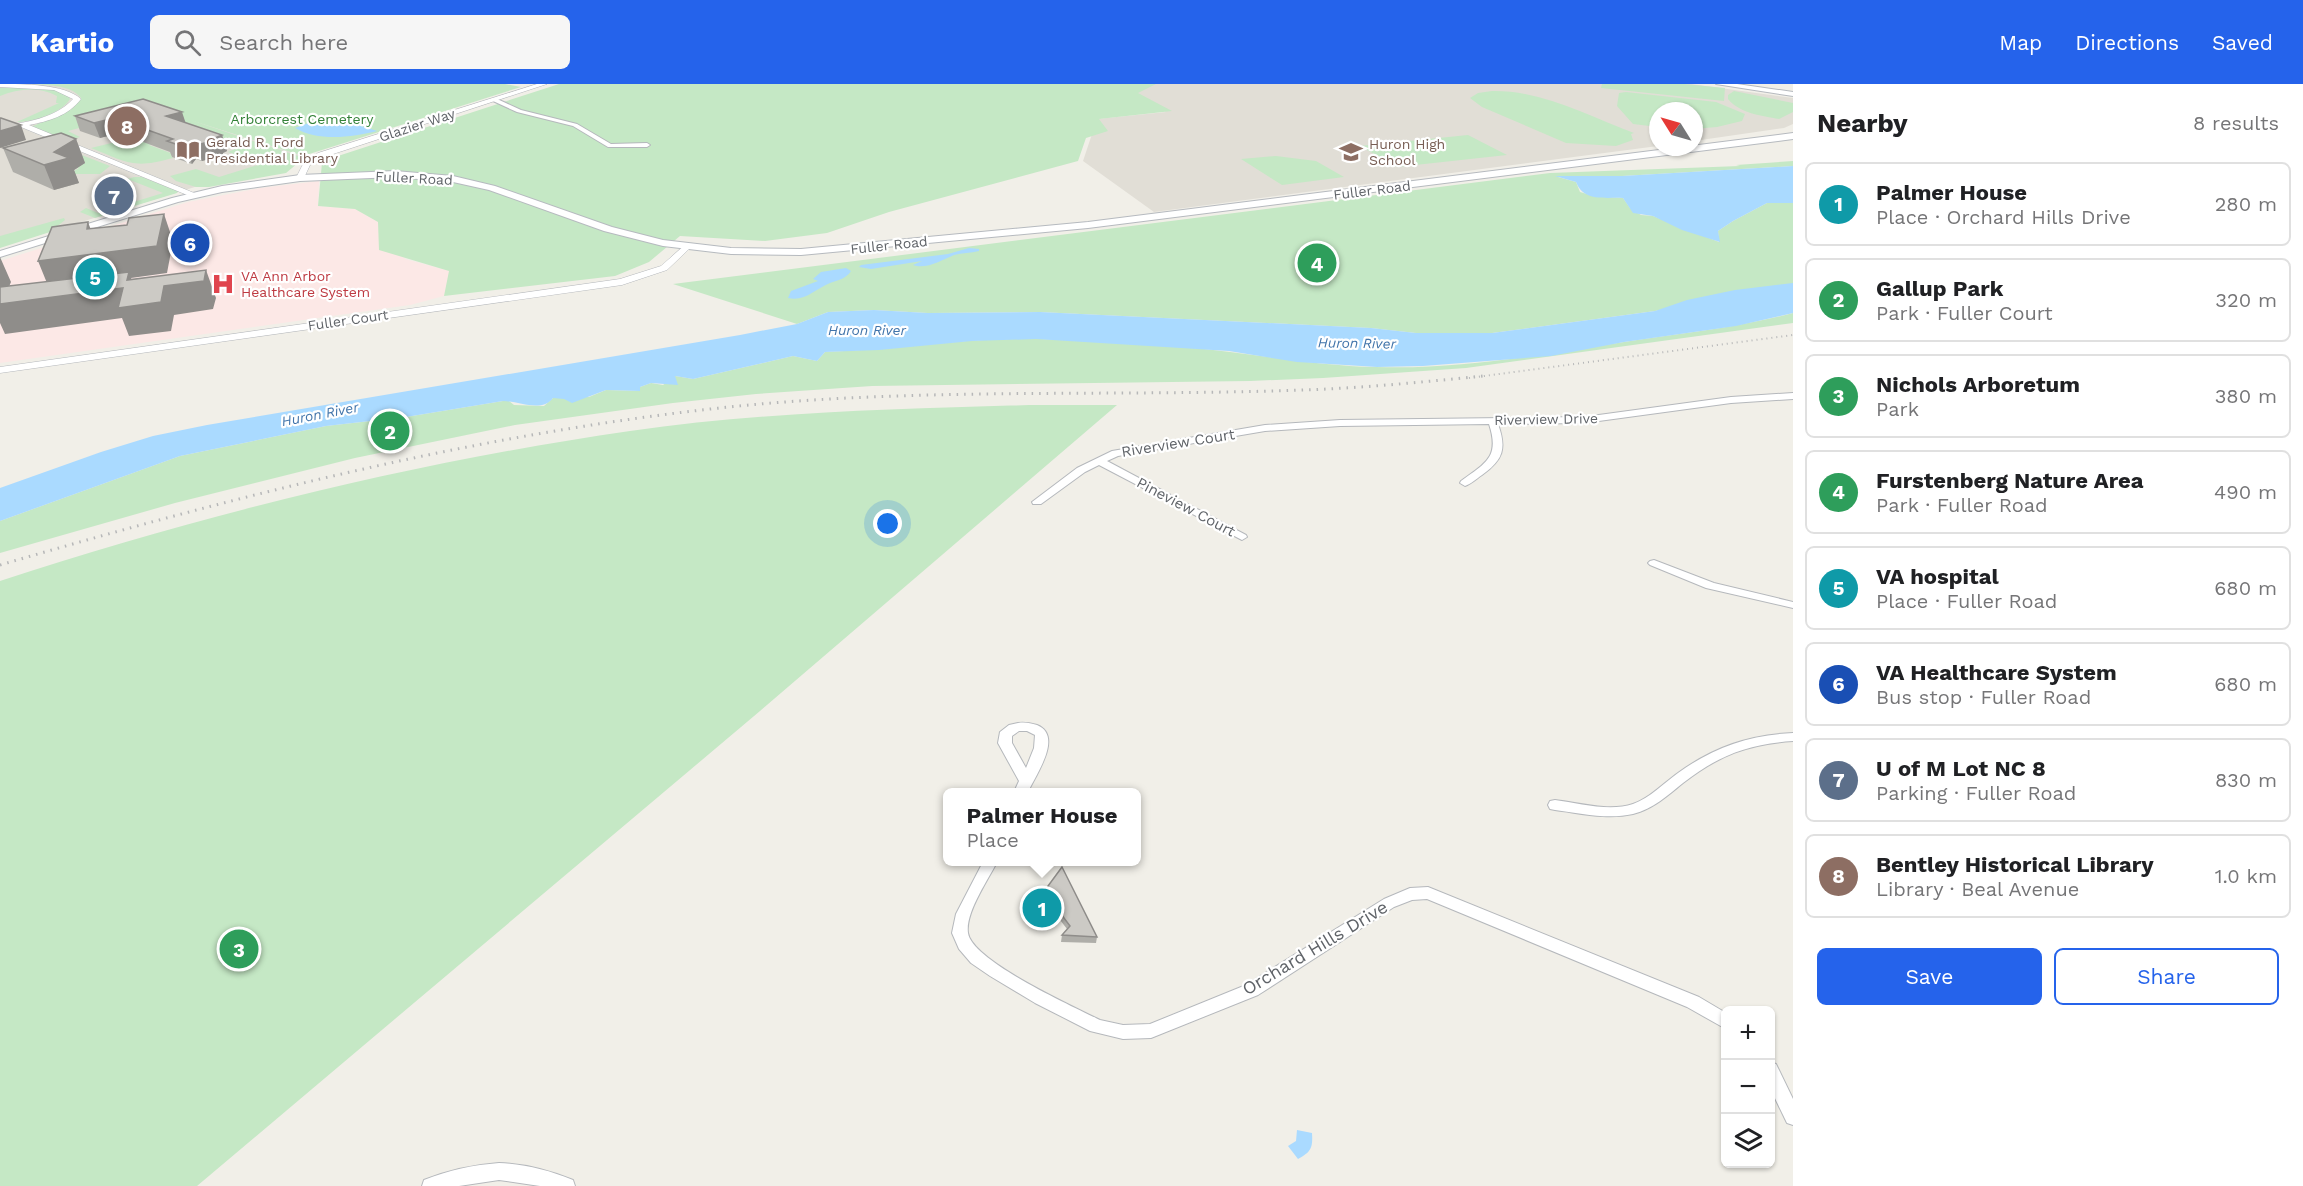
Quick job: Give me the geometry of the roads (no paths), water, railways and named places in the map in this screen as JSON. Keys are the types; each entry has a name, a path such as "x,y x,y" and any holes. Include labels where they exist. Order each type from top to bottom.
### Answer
{"main road":[{"path":"1720,84 1793,94"},
{"path":"1768,84 1793,87"},
{"name":"Fuller Road","path":"0,254 195,195 300,178 395,174 464,181 519,197 608,229 686,247 801,252 1021,232 1465,179 1793,136"}],"street":[{"name":"Glazier Way","path":"300,178 307,164 321,155 544,84"},
{"path":"0,85 50,86 68,90 76,95 75,102 63,111 0,131"},
{"path":"495,100 519,111 575,125 610,146 647,145"},
{"path":"22,125 195,195"},
{"name":"Fuller Court","path":"0,370 621,282 664,268 686,247"},
{"name":"Riverview Drive","path":"1297,426 1340,423 1584,420 1731,400 1793,396"},
{"path":"1465,483 1493,462 1498,453 1500,440 1492,420"},
{"name":"Riverview Court","path":"1037,502 1098,460 1115,453 1297,426"},
{"name":"Pineview Court","path":"1098,460 1242,537"},
{"path":"1654,563 1710,586 1793,605"},
{"path":"1555,805 1614,812 1636,808 1656,797 1699,764 1731,746 1763,738 1789,737"},
{"name":"Orchard Hills Drive","path":"988,866 962,917 959,936 968,952 985,967 1096,1026 1116,1032 1136,1034 1150,1031 1251,990 1389,903 1410,894 1428,893 1682,997 1721,1020"},
{"path":"1775,1080 1793,1118"},
{"path":"431,1186 476,1173 514,1171 542,1176 566,1186"}],"water":[{"path":"322,118 343,120 377,131 325,137 295,128"},
{"path":"1793,166 1793,203 1767,203 1733,221 1718,231 1720,242 1682,230 1653,216 1633,213 1623,198 1589,196 1576,182 1555,176 1622,176"},
{"path":"969,248 979,249 979,251 954,255 923,266 913,265 922,261 871,269 859,267 948,254"},
{"path":"846,268 851,271 844,278 805,297 788,298 791,291 818,281 813,279 821,272"},
{"name":"Huron River","path":"1793,283 1793,313 1736,326 1624,342 1551,356 1423,366 1377,367 1297,362 1229,351 1036,339 972,341 879,350 825,352 817,361 793,356 693,379 675,376 678,385 651,383 640,387 640,391 606,390 572,403 564,399 553,398 543,405 536,406 503,401 406,417 326,426 180,456 0,521 0,488 153,436 740,335 797,324 828,312 874,310 928,313 1040,312 1371,328 1416,333 1492,333 1655,311 1687,300 1735,290"},
{"path":"1297,1130 1312,1133 1310,1149 1298,1159 1288,1146 1296,1141"}],"railway":[{"path":"1469,378 1793,335"},
{"path":"0,565 270,491 452,450 636,418 729,407 872,397 1303,390 1483,376"}],"place":[{"name":"Bentley Historical Library","path":"127,126"},
{"name":"Gerald R. Ford Presidential Library","path":"188,150"},
{"name":"Huron High School","path":"1351,152"},
{"name":"U of M Lot NC 8","path":"114,196"},
{"name":"VA Healthcare System","path":"190,243"},
{"name":"Furstenberg Nature Area","path":"1317,263"},
{"name":"VA hospital","path":"95,277"},
{"name":"VA Ann Arbor Healthcare System","path":"223,284"},
{"name":"Gallup Park","path":"390,431"},
{"name":"Palmer House","path":"1042,908"},
{"name":"Nichols Arboretum","path":"239,949"}],"park label":[{"name":"Arborcrest Cemetery","path":"302,119"}]}
